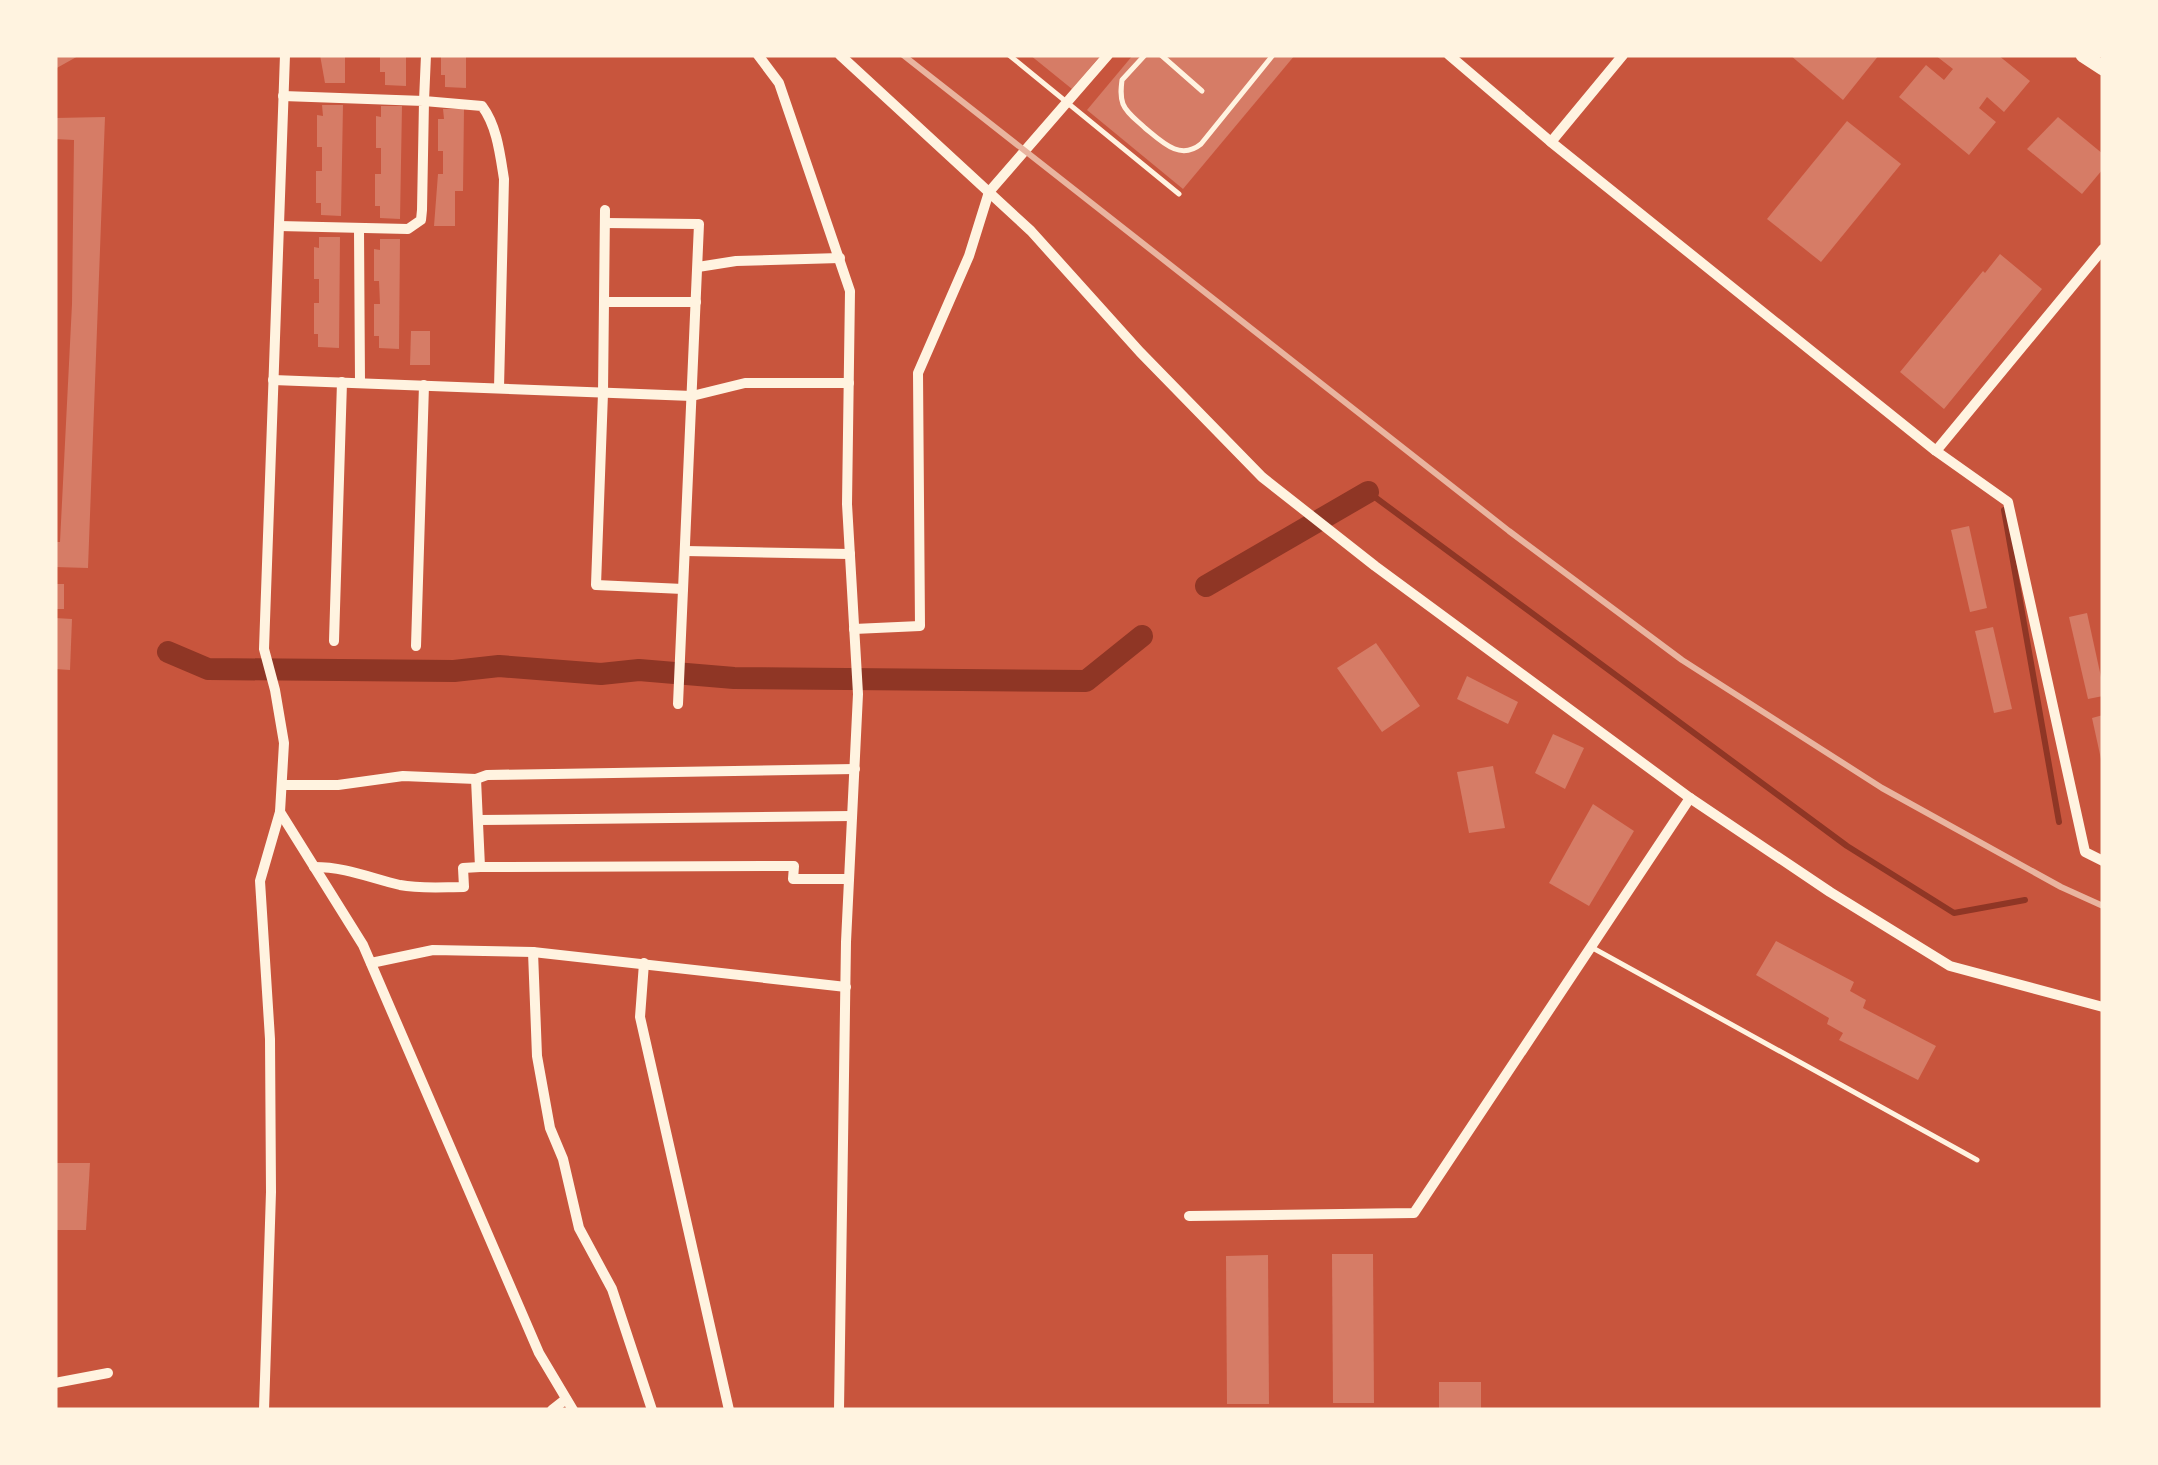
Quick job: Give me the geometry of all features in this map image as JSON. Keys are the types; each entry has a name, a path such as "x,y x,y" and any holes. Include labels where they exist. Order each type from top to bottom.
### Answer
{"main road":[{"path":"2083,55 2103,68"}],"street":[{"path":"264,1410 271,1192 270,1039 260,881 280,812 284,743 264,649 285,55"},
{"path":"279,226 408,228 421,220 426,55"},
{"path":"758,55 779,82 850,292 850,554 858,694 846,988 839,1410"},
{"path":"840,55 1031,231 1140,352 1262,477 1322,526 1690,798 1950,966 2103,1007"},
{"path":"854,629 920,626 918,373 969,256 989,192 1108,55"},
{"path":"1449,55 1551,142 1936,451 2008,502 2085,852 2103,861"},
{"path":"1551,142 1623,55"},
{"path":"283,96 482,106 490,116 504,178 500,388"},
{"path":"605,210 604,392 596,584 683,589"},
{"path":"605,223 699,224 678,704"},
{"path":"360,230 360,382"},
{"path":"1936,451 2103,249"},
{"path":"698,267 736,261 840,258"},
{"path":"604,302 696,302"},
{"path":"274,380 692,396 745,383 849,383"},
{"path":"334,641 342,382"},
{"path":"416,646 424,386"},
{"path":"684,551 850,554"},
{"path":"282,785 338,785 403,776 854,770"},
{"path":"476,778 480,868"},
{"path":"1188,1216 1414,1213 1690,798"},
{"path":"280,812 371,963 539,1353 574,1410"},
{"path":"478,820 852,816"},
{"path":"314,867 341,867 402,885 437,887 464,887 463,868 794,866 794,879 849,879"},
{"path":"371,963 433,950 533,952 846,988"},
{"path":"533,952 537,1056 550,1128 563,1159 579,1228 612,1289 652,1410"},
{"path":"644,963 640,1016 729,1410"},
{"path":"55,1383 108,1373"},
{"path":"552,1410 566,1398"}],"lane":[{"path":"1009,55 1179,194"},
{"path":"1145,55 1122,80 1120,93 1127,111 1168,148 1193,150 1273,55"},
{"path":"1161,55 1202,91"},
{"path":"1592,946 1977,1160"}],"building":[{"path":"55,55 80,55 55,69"},
{"path":"320,55 345,55 345,83 325,83"},
{"path":"380,55 406,55 406,86 385,85"},
{"path":"441,55 466,55 466,88 445,87"},
{"path":"1030,55 1101,55 1072,89"},
{"path":"1133,55 1295,55 1183,189 1087,110"},
{"path":"1790,55 1879,55 1843,100"},
{"path":"1935,55 1998,55 2030,81 2004,112 1987,97 1979,108 1996,122 1969,155 1899,97 1926,65 1944,80 1953,69"},
{"path":"322,105 343,105 341,216 321,215 321,203 316,203 316,171 322,171 317,115 323,116"},
{"path":"381,106 402,106 400,219 380,218 380,206 375,206 375,174 381,174 376,116 381,117"},
{"path":"443,109 464,109 463,191 455,191 455,226 434,226 438,174 443,174 438,119 444,119"},
{"path":"105,117 88,568 55,567 55,542 60,542 72,304 74,140 55,139 55,118"},
{"path":"2058,117 2103,154 2103,169 2082,194 2027,149"},
{"path":"1847,121 1901,164 1821,262 1767,219"},
{"path":"319,237 340,237 339,348 318,347 318,334 314,334 319,279 314,279 314,247 319,248"},
{"path":"380,239 400,239 399,349 379,348 379,336 374,336 374,304 380,304 379,281 374,281 374,249 380,250"},
{"path":"2000,254 2042,289 1944,409 1900,372"},
{"path":"411,331 430,331 430,365 410,365"},
{"path":"1969,526 1987,608 1970,612 1951,530"},
{"path":"55,584 64,584 64,609 55,609"},
{"path":"2087,613 2103,686 2103,696 2088,699 2069,617"},
{"path":"55,618 72,619 70,670 55,669"},
{"path":"1993,627 2012,709 1994,713 1975,631"},
{"path":"1376,643 1420,706 1382,732 1337,668"},
{"path":"1467,676 1518,702 1508,724 1457,699"},
{"path":"2103,715 2103,759 2101,759 2092,718"},
{"path":"1553,734 1584,748 1565,789 1535,773"},
{"path":"1493,766 1505,828 1469,833 1457,772"},
{"path":"1593,804 1634,831 1589,906 1549,883"},
{"path":"1776,941 1854,982 1850,991 1866,1000 1863,1008 1936,1046 1918,1080 1839,1040 1843,1033 1827,1024 1829,1018 1756,975"},
{"path":"55,1163 90,1163 86,1230 55,1230"},
{"path":"1332,1254 1373,1254 1374,1403 1333,1403"},
{"path":"1268,1255 1269,1404 1227,1404 1226,1256"},
{"path":"1439,1382 1481,1382 1481,1410 1439,1410"}],"waterway":[{"path":"1368,492 1847,846 1954,913 2025,900"},
{"path":"1206,586 1368,492"},
{"path":"2004,510 2059,822"},
{"path":"168,652 208,669 454,671 499,666 601,674 639,670 734,678 1086,681 1142,636"}],"railway":[{"path":"903,55 1509,531 1682,660 1882,788 2061,887 2103,906"}]}
